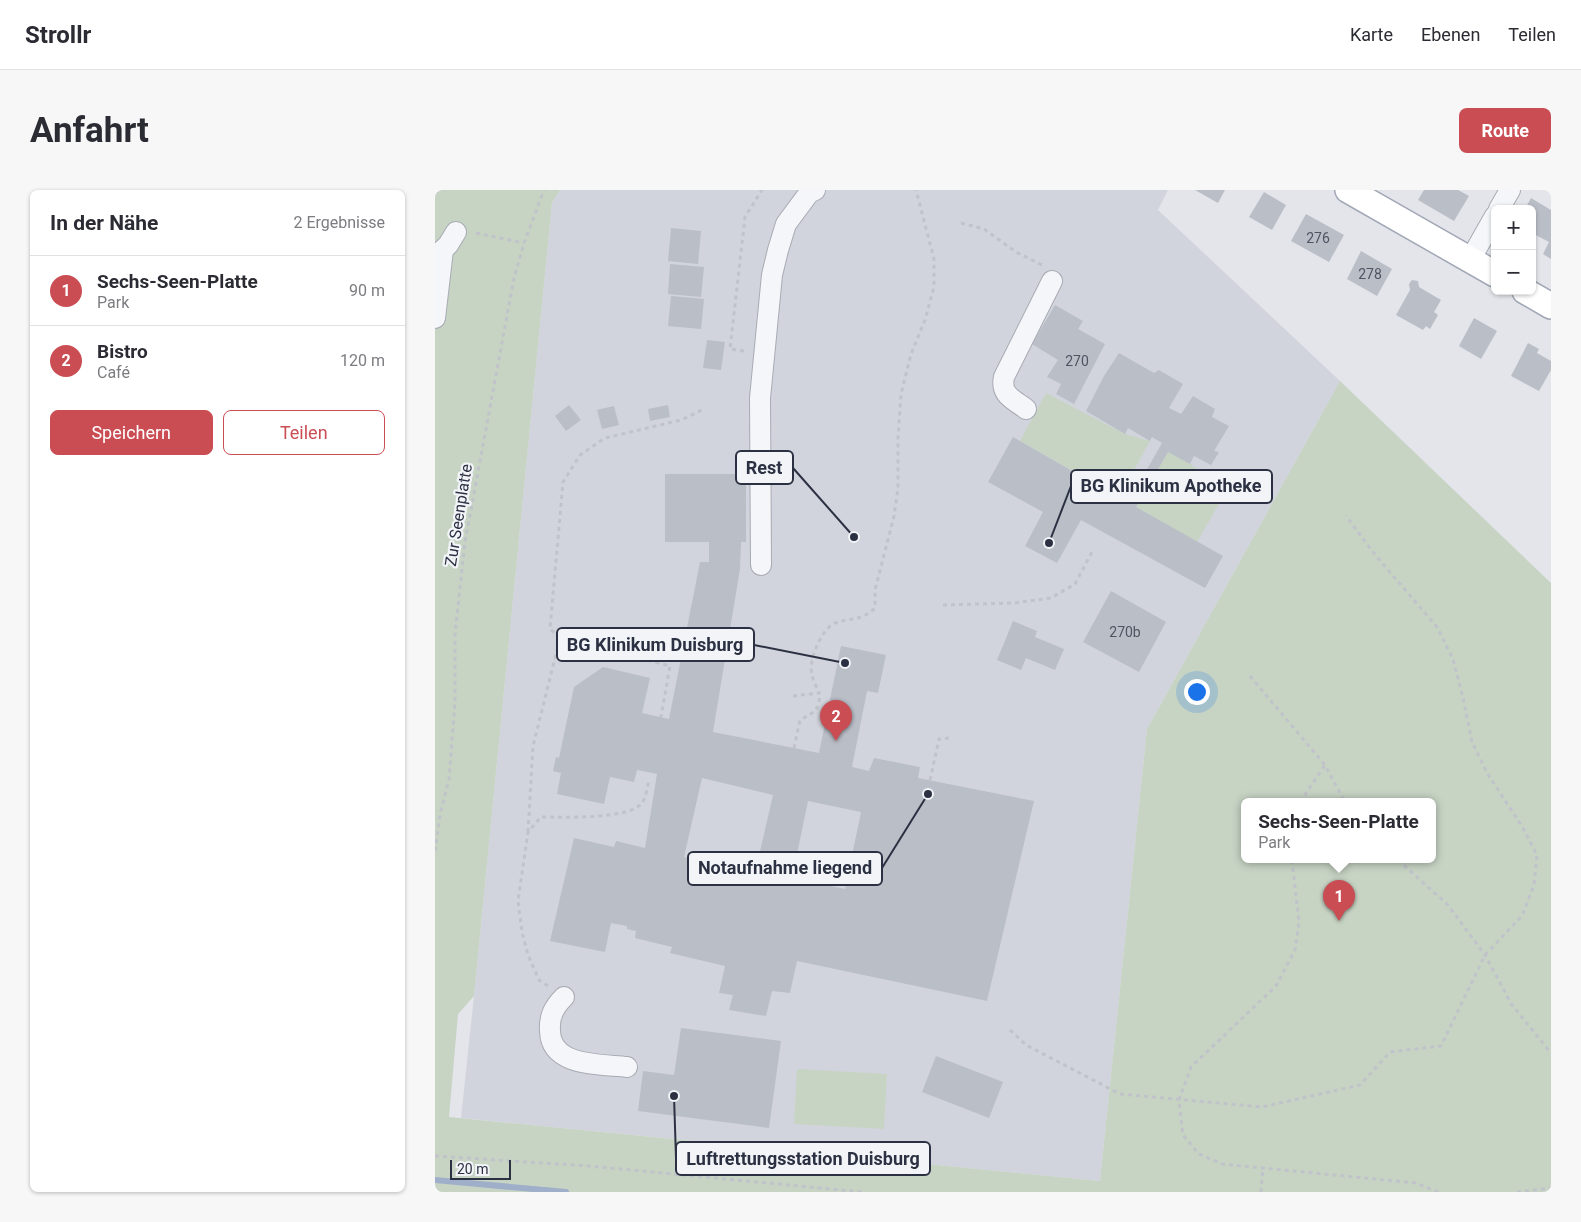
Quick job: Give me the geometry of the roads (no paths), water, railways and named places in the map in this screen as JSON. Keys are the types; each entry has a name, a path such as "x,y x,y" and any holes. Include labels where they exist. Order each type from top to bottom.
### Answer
{"main road":[{"path":"1348,190 1491,272"},
{"path":"1532,295 1551,306"}],"lane":[{"path":"761,566 760,398 773,275 786,224 809,193 815,190"},
{"path":"1501,205 1510,190"},
{"path":"1470,260 1491,223"},
{"path":"435,318 439,253 461,231"},
{"path":"1025,409 1006,394 1002,386 1003,377 1051,275"},
{"path":"564,996 555,1006 550,1026 550,1039 555,1049 565,1058 576,1061 627,1067"}],"waterway":[{"path":"435,1180 566,1192"}],"place":[{"name":"Rest","path":"854,537"},
{"name":"BG Klinikum Apotheke","path":"1049,543"},
{"name":"BG Klinikum Duisburg","path":"845,663"},
{"name":"Bistro","path":"836,741"},
{"name":"Notaufnahme liegend","path":"928,794"},
{"name":"Sechs-Seen-Platte","path":"1339,921"},
{"name":"Luftrettungsstation Duisburg","path":"674,1096"}]}
